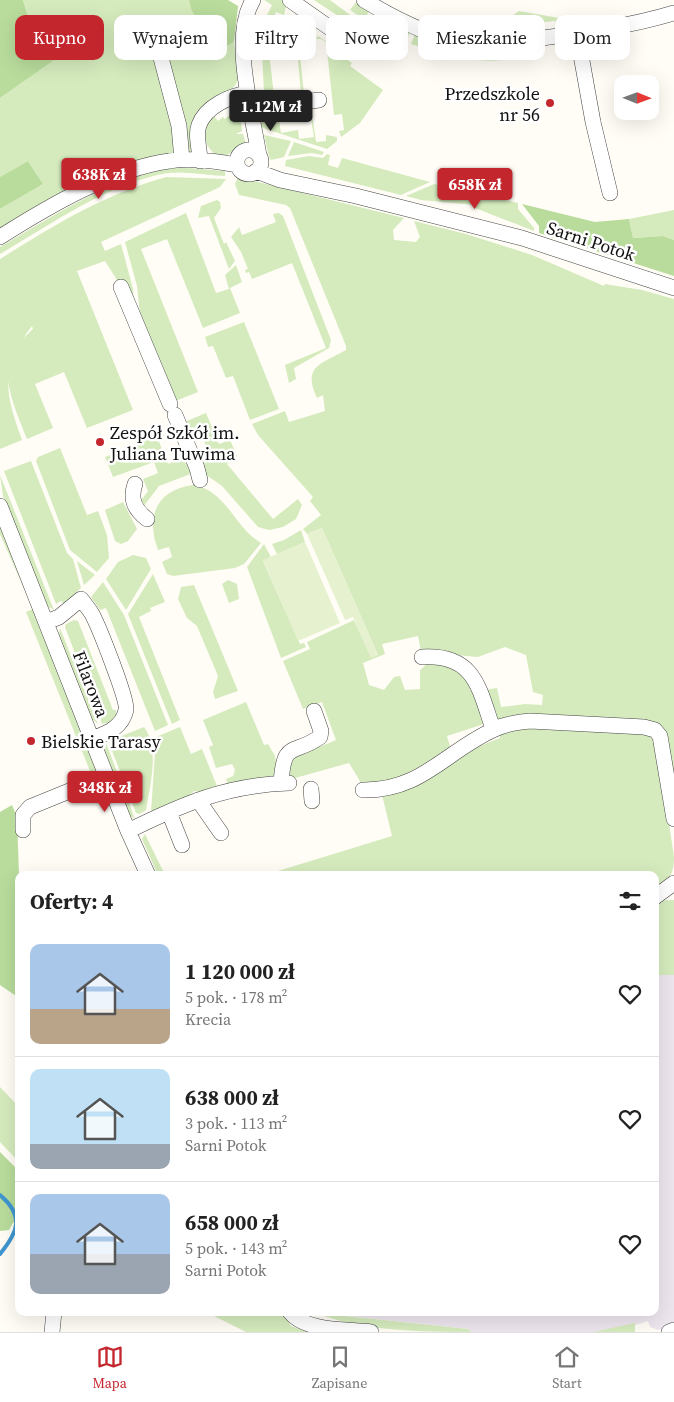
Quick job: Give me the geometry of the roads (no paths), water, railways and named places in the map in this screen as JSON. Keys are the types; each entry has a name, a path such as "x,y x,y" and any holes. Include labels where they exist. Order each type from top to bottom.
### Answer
{"street":[{"path":"250,161 250,112 242,43 244,23 253,0"},
{"path":"290,0 326,25"},
{"path":"364,0 387,14 415,27 466,43 500,43 555,36"},
{"path":"630,24 653,20 674,13"},
{"path":"162,60 178,119 182,160"},
{"path":"582,60 593,122 610,193"},
{"path":"0,237 116,175 151,164 182,160 200,161 198,134 203,119 228,98 248,93"},
{"path":"250,112 318,100"},
{"name":"Sarni Potok","path":"200,161 250,161 280,180 292,181 522,238 674,288"},
{"path":"121,287 197,468 200,480"},
{"path":"134,484 132,501 139,513 147,519"},
{"name":"Filarowa","path":"0,506 128,831 146,871"},
{"path":"46,622 59,617 81,599 92,614 126,701 126,711 116,728 92,739"},
{"path":"422,657 444,657 457,661 477,675 493,729"},
{"path":"128,831 169,812 229,789 285,783 283,764 290,750 320,737 321,731 314,711"},
{"path":"363,790 382,790 400,786 439,764 493,729 530,721 655,730 660,736 663,746 674,819"},
{"path":"23,830 22,814 30,807 106,776"},
{"path":"198,800 221,833"},
{"path":"169,812 182,845"},
{"path":"659,894 674,883"},
{"path":"52,1332 54,1316"},
{"path":"294,1316 298,1321 308,1324 371,1332"},
{"path":"669,1332 674,1330"}],"waterway":[{"path":"0,1195 8,1203 15,1215"},
{"path":"0,1254 15,1231"}],"place":[{"name":"Przedszkole nr 56","path":"550,103"},
{"name":"Zespół Szkół im. Juliana Tuwima","path":"100,442"},
{"name":"Bielskie Tarasy","path":"31,741"}]}
